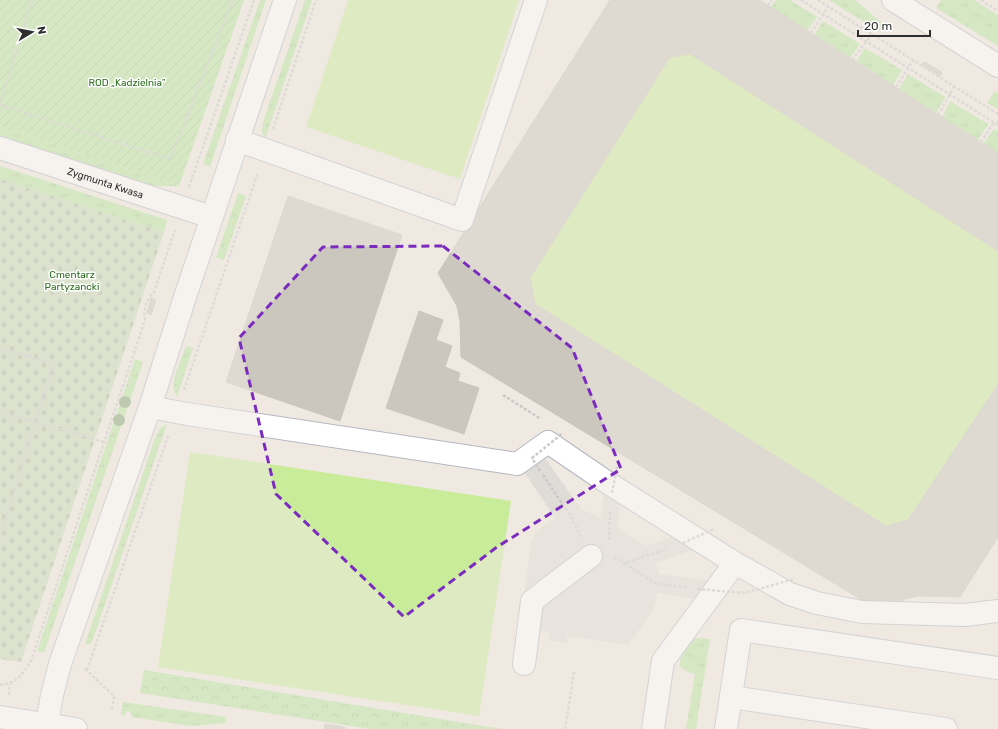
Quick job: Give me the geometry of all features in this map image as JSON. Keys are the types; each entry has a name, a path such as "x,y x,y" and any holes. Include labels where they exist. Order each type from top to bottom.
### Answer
{"street":[{"path":"46,727 60,664 150,407 211,217 285,0"},
{"path":"237,140 462,220 536,0"},
{"path":"893,0 998,66"},
{"name":"Zygmunta Kwasa","path":"0,148 211,217"},
{"path":"150,407 186,414 517,464 548,442 605,481 735,563 790,594 818,603 862,612 965,615 998,611"},
{"path":"524,664 532,601 591,556"},
{"path":"653,729 663,661 735,563"},
{"path":"726,729 741,630 998,668"},
{"path":"731,696 946,729"},
{"path":"0,717 46,727 76,729"}],"path":[{"path":"32,0 0,104 170,159 233,0"},
{"path":"187,194 254,0"},
{"path":"183,393 316,0"},
{"path":"768,5 772,0"},
{"path":"801,0 997,124"},
{"path":"818,0 998,114"},
{"path":"981,0 998,11"},
{"path":"811,33 828,7"},
{"path":"852,60 872,34"},
{"path":"896,87 913,60"},
{"path":"938,115 954,87"},
{"path":"981,142 992,125 997,124"},
{"path":"0,685 10,684 21,677 30,661 145,320 143,312 149,296 154,292 177,224"},
{"path":"0,348 53,364 0,538"},
{"path":"0,412 104,442"},
{"path":"112,710 114,696 87,670 170,431"},
{"path":"563,433 532,458 570,515"},
{"path":"612,493 617,467"},
{"path":"683,543 714,529"},
{"path":"591,556 608,555 625,563 654,583 697,589 745,593 794,579"},
{"path":"625,563 649,555"},
{"path":"565,729 574,672"},
{"path":"9,697 10,684"}],"highlighted area":[{"path":"443,246 572,348 621,469 497,547 404,617 276,494 239,338 323,247"}],"green space":[{"name":"ROD „Kadzielnia”","path":"0,0 244,0 179,186 0,126"},
{"path":"260,0 266,0 210,167 203,164"},
{"path":"305,0 312,0 265,139 262,132 263,122"},
{"path":"348,0 519,0 460,179 306,127"},
{"path":"610,0 760,0 998,153 998,537 960,597 918,596 905,599 880,611 461,357 460,321 457,306 438,273"},
{"path":"776,0 790,0 817,17 807,31 771,7"},
{"path":"829,0 855,0 883,24 879,31"},
{"path":"941,0 974,0 998,15 998,46 936,8"},
{"path":"823,21 860,44 850,58 814,35"},
{"path":"865,48 902,70 893,85 856,62"},
{"path":"908,74 945,97 936,113 899,89"},
{"path":"994,92 998,93 998,109 987,103"},
{"path":"950,101 988,124 978,140 942,117"},
{"path":"0,126 179,186 153,186 0,136"},
{"path":"994,129 998,131 998,153 983,144"},
{"path":"0,166 167,220 164,232 0,180"},
{"name":"Cmentarz Partyzancki","path":"0,179 164,232 21,662 0,659"},
{"path":"238,193 246,196 224,260 216,258"},
{"path":"186,346 193,348 177,397 174,385 176,372"},
{"path":"135,359 143,362 44,653 37,651"},
{"path":"167,424 92,642 88,645 85,644 155,438 160,428"},
{"path":"190,452 511,501 479,716 158,667"},
{"path":"694,638 710,639 696,729 686,729 695,674 682,668 680,660"},
{"path":"144,670 504,729 371,729 140,693"},
{"path":"123,702 226,717 226,723 190,726 132,717 130,711 127,711 124,716 121,715"}],"shaded area":[{"path":"540,451 581,509 601,518 605,481 620,491 618,528 646,546 685,532 707,545 656,563 659,574 720,582 706,601 658,593 652,612 628,645 567,636 567,643 550,641 550,633 520,628 531,542 537,530 555,518 519,464"}],"building":[{"path":"610,0 760,0 998,153 998,251 690,54 670,57 530,278 535,304 886,526 908,520 998,384 998,537 960,597 918,596 905,599 880,611 461,357 460,321 457,306 438,273"},
{"path":"924,62 942,72 940,76 922,65"},
{"path":"288,196 402,235 340,421 226,382"},
{"path":"151,298 156,300 151,315 147,313"},
{"path":"419,311 443,320 436,340 452,346 445,367 460,373 458,381 479,388 464,434 386,408"},
{"path":"325,724 345,727 345,729 324,729"}]}
